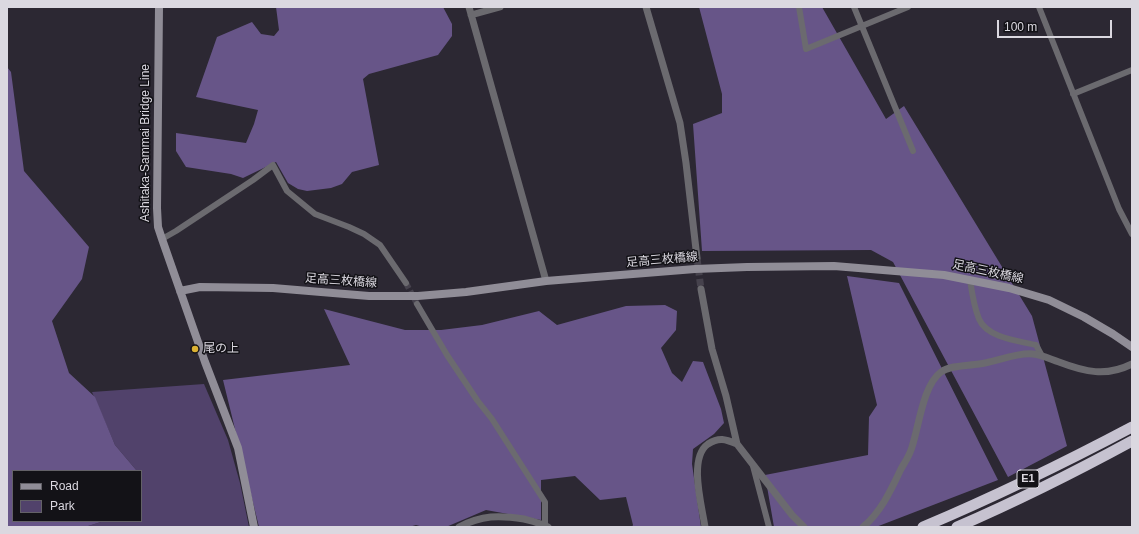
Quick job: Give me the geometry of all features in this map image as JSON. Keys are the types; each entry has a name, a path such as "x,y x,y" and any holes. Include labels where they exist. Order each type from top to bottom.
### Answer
{"highway":[{"name":"E1","path":"923,527 1027,480 1132,427"},
{"name":"E1","path":"957,527 988,514 1088,465 1132,441"},
{"path":"972,527 1045,490 1088,465"}],"main road":[{"name":"Ashitaka-Sammai Bridge Line","path":"158,7 158,227 238,448 254,527"},
{"name":"足高三枚橋線","path":"180,291 200,287 273,288 369,296 418,296 466,292 546,281 696,269 834,266 944,275 1009,288 1049,300 1084,317 1132,347"}],"street":[{"path":"469,7 546,281"},
{"path":"471,15 500,7"},
{"path":"646,7 680,123 697,258"},
{"path":"799,7 806,49 908,7"},
{"path":"854,7 913,152"},
{"path":"1039,7 1119,210 1132,234"},
{"path":"1073,94 1132,70"},
{"path":"162,239 253,180 273,165 287,191 315,214 364,234 380,245 406,283"},
{"path":"970,280 979,321 995,335 1036,345 1042,356"},
{"path":"701,289 712,349 728,403 737,444 792,515 804,527"},
{"path":"417,304 447,355 477,400 492,419 545,502 546,526 528,520 507,516 491,516 475,519 459,527"},
{"path":"863,527 882,507 912,450 928,389 933,379 942,371 953,367 982,364 1031,353 1089,372 1101,372 1124,368 1132,364"},
{"path":"705,527 696,471 699,456 704,447 714,440 726,439 737,444"},
{"path":"753,466 769,527"}],"green space":[{"path":"204,384 228,440 240,483 249,527 85,527 101,522 142,522 142,470 136,470 115,445 92,392"}],"shaded area":[{"path":"276,7 443,7 452,24 452,36 438,55 369,74 363,79 379,165 352,172 342,184 331,188 307,191 298,189 288,183 276,162 243,178 231,174 186,167 176,151 176,133 246,143 258,110 196,97 217,37 252,22 261,34 274,36 279,30"},
{"path":"699,7 822,7 886,119 904,106 1032,316 1067,446 1008,477 893,262 871,250 702,251 693,124 722,113 722,94"},
{"path":"7,67 11,72 24,171 89,247 82,279 52,321 69,373 95,397 115,445 136,470 12,470 12,522 101,522 85,527 7,527"},
{"path":"847,276 899,283 998,480 876,527 774,527 765,475 868,455 869,417 877,405"},
{"path":"665,305 677,311 676,330 661,348 672,373 682,382 693,361 703,362 721,409 724,423 714,434 693,449 692,464 701,527 632,527 633,525 626,497 600,500 575,476 541,480 541,520 486,510 446,527 423,527 416,525 409,527 259,527 223,380 350,365 324,309 405,330 441,330 482,325 539,311 557,325 626,306"}],"tunnel":[{"path":"697,258 701,289"},
{"path":"406,283 417,304"}],"place":[{"name":"尾の上","path":"195,349"}]}
